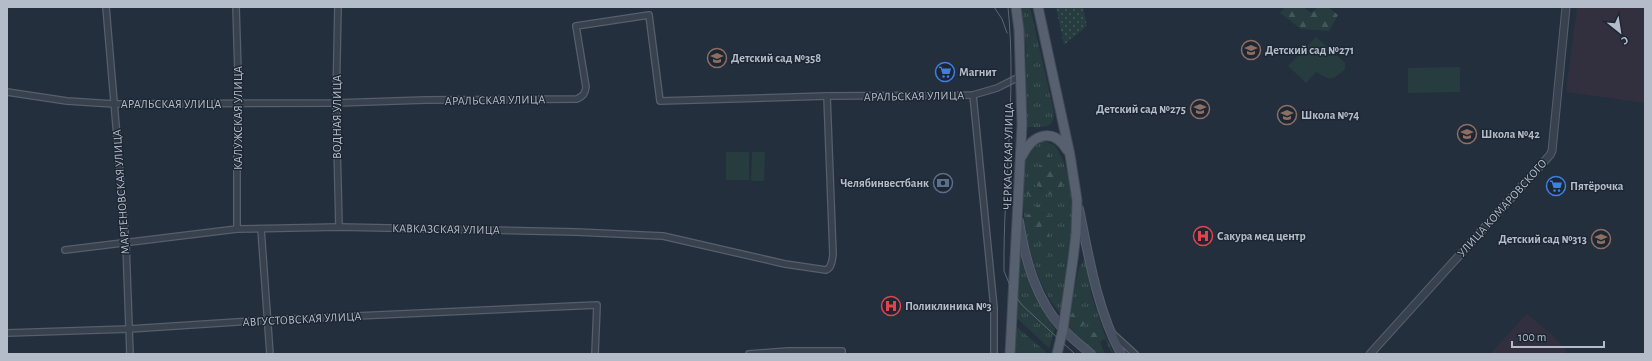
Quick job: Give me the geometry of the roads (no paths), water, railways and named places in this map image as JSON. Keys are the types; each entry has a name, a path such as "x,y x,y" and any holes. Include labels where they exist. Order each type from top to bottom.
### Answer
{"main road":[{"name":"ЧЕРКАССКАЯ УЛИЦА","path":"1016,7 1021,76 1021,158 1017,206 1022,239 1034,281 1045,304 1063,329 1091,354"},
{"path":"1038,7 1070,155 1077,200 1094,284 1110,331 1120,354"},
{"path":"1021,158 1026,148 1033,141 1048,135 1055,136 1061,140 1070,155"},
{"path":"1057,354 1063,329 1076,234 1077,200"},
{"path":"1010,354 1017,206"}],"street":[{"name":"МАРТЕНОВСКАЯ УЛИЦА","path":"106,7 126,244 130,354"},
{"name":"КАЛУЖСКАЯ УЛИЦА","path":"236,7 239,104 237,119 237,229"},
{"name":"ВОДНАЯ УЛИЦА","path":"338,7 336,103 339,227"},
{"name":"УЛИЦА КОМАРОВСКОГО","path":"1370,354 1550,155 1552,151 1566,7"},
{"name":"АРАЛЬСКАЯ УЛИЦА","path":"7,92 66,100 114,104 336,103 425,100 577,99 582,97 585,93 586,87 576,26 649,15 660,101 827,96 973,95 997,88 1021,76"},
{"path":"973,95 994,308 994,354"},
{"name":"КАВКАЗСКАЯ УЛИЦА","path":"65,250 126,244 237,229 339,227 576,232 663,236 785,264 826,270 832,264 833,254 827,96"},
{"path":"261,229 270,354"},
{"name":"АВГУСТОВСКАЯ УЛИЦА","path":"7,332 129,329 268,320 597,305 595,354"},
{"path":"1110,331 1135,354"},
{"path":"749,354 788,351 842,352"}],"tram line":[{"path":"994,7 1002,19 1007,33"},
{"path":"1008,7 1011,73 1005,205 1004,271 1013,293 1022,305 1075,354"}],"place":[{"name":"Детский сад №271","path":"1251,50"},
{"name":"Детский сад №358","path":"717,58"},
{"name":"Магнит","path":"945,72"},
{"name":"Детский сад №275","path":"1200,109"},
{"name":"Школа №74","path":"1287,115"},
{"name":"Школа №42","path":"1467,134"},
{"name":"Челябинвестбанк","path":"943,183"},
{"name":"Пятёрочка","path":"1556,186"},
{"name":"Сакура мед центр","path":"1203,236"},
{"name":"Детский сад №313","path":"1601,239"},
{"name":"Поликлиника №3","path":"891,306"}]}
